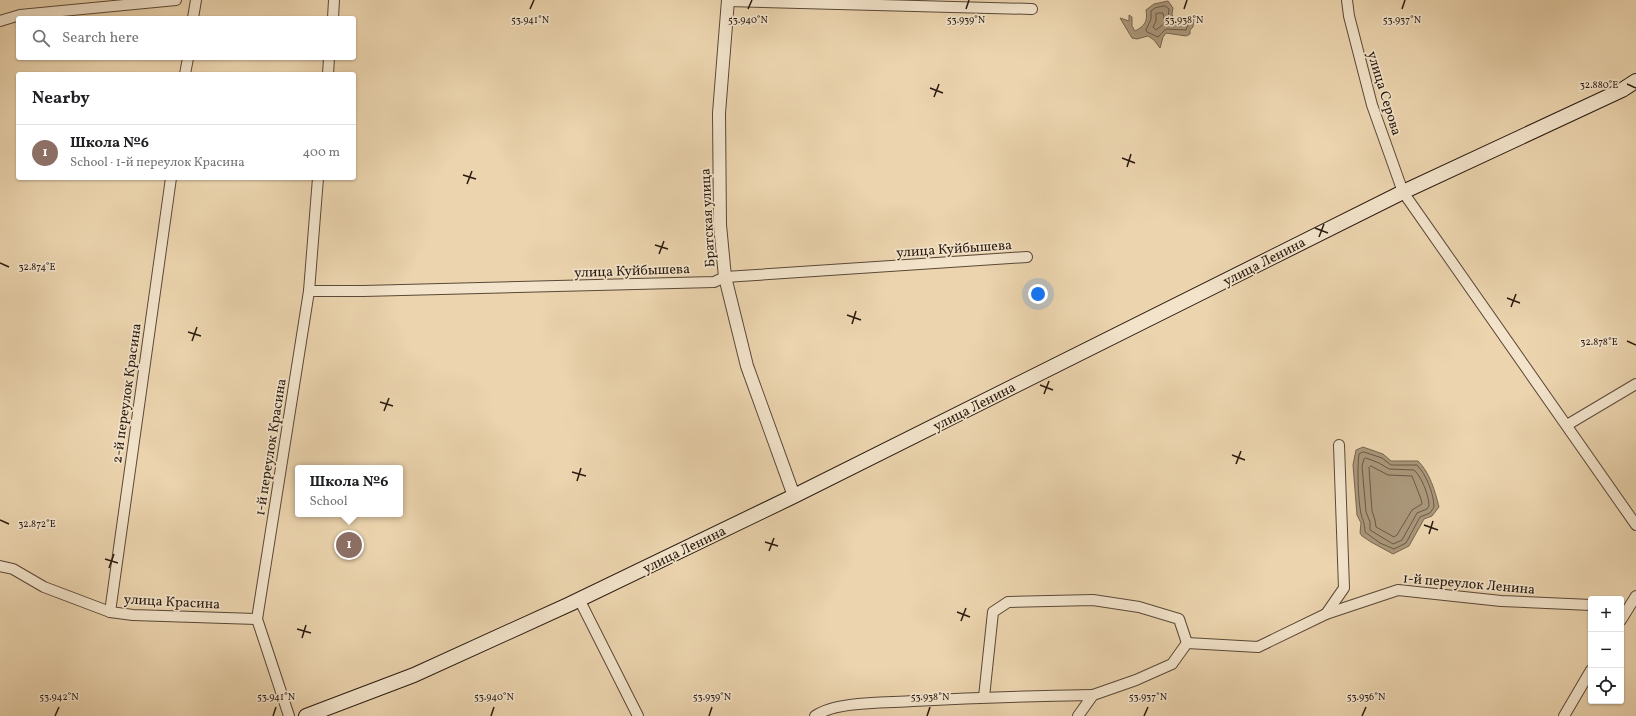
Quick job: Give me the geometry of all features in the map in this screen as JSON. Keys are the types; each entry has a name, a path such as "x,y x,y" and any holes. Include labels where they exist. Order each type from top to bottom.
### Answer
{"main road":[{"name":"улица Ленина","path":"306,716 414,675 579,599 794,496 1403,192 1622,90 1636,81"}],"street":[{"path":"17,16 176,0"},
{"path":"193,16 196,0"},
{"path":"332,16 334,0"},
{"path":"728,0 1032,9"},
{"name":"Братская улица","path":"728,0 719,113 720,225 725,277 747,366 794,496"},
{"name":"улица Серова","path":"1347,0 1349,16 1372,105 1403,192"},
{"path":"0,21 16,16"},
{"path":"185,72 188,60"},
{"path":"328,72 329,60"},
{"name":"2-й переулок Красина","path":"110,612 171,180"},
{"name":"1-й переулок Красина","path":"289,716 257,619 309,291 318,180"},
{"path":"1403,192 1636,525 1636,531"},
{"name":"улица Куйбышева","path":"309,291 714,282 725,277 1027,258"},
{"path":"1567,426 1636,384"},
{"path":"1326,614 1344,588 1340,445"},
{"name":"улица Красина","path":"0,566 13,569 44,587 110,612 133,615 257,619"},
{"name":"1-й переулок Ленина","path":"1188,643 1258,647 1326,614 1398,590 1501,601 1588,605"},
{"path":"1625,606 1636,596"},
{"path":"579,599 638,716"},
{"path":"815,716 835,707 984,697 1093,695 1136,680 1172,664 1188,643 1178,619 1139,607 1093,600 1008,602 993,612 984,697"},
{"path":"1564,716 1588,675"},
{"path":"1078,716 1093,695"}],"water":[{"path":"1168,1 1173,8 1172,14 1174,21 1194,17 1193,27 1190,30 1190,34 1186,36 1166,33 1163,37 1160,48 1154,40 1148,36 1137,39 1132,38 1120,18 1129,21 1129,15 1132,17 1132,26 1135,31 1145,23 1147,17 1146,10 1154,4"},
{"path":"1363,447 1383,454 1391,461 1418,461 1432,482 1436,495 1439,507 1432,516 1424,519 1409,546 1393,554 1371,542 1360,533 1361,523 1357,515 1353,465 1356,450"}],"place":[{"name":"Школа №6","path":"349,545"}]}
